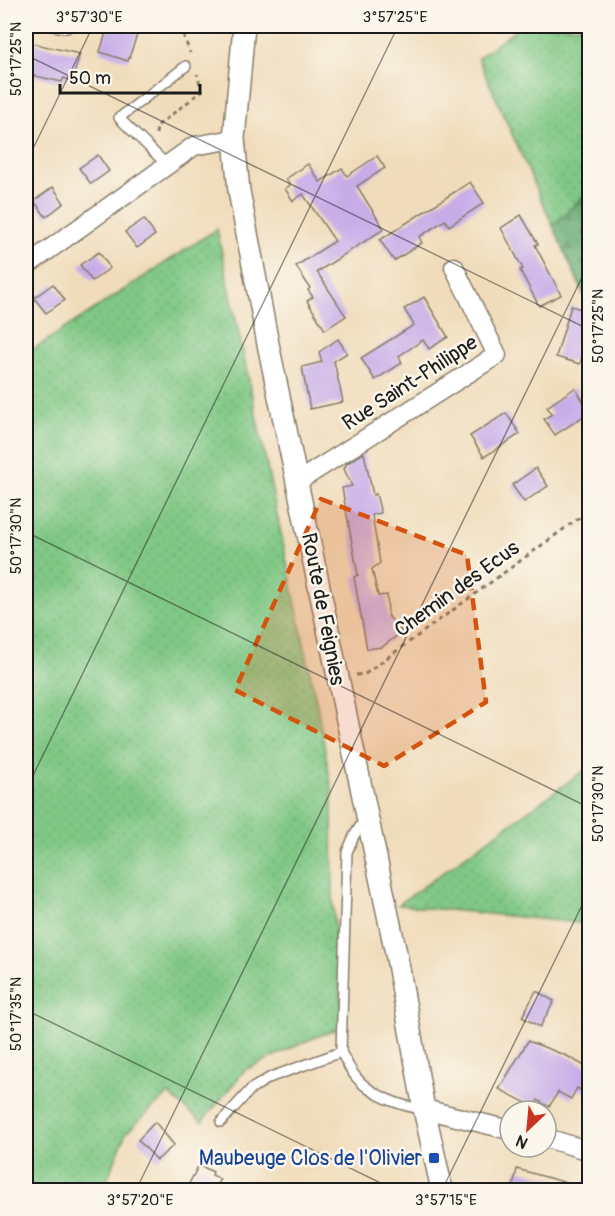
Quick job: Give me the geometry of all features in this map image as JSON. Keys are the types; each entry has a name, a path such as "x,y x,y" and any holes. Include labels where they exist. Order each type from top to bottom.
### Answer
{"street":[{"name":"Route de Feignies","path":"244,26 234,139 239,191 268,344 397,958 424,1109 442,1191"},
{"path":"26,266 194,146 234,139"},
{"name":"Rue Saint-Philippe","path":"297,482 497,355 454,267"},
{"path":"424,1109 498,1127"},
{"path":"558,1142 590,1151"}],"lane":[{"path":"53,26 67,28"},
{"path":"169,164 119,118 190,63"},
{"path":"366,816 347,852 341,1052 357,1079 382,1097 424,1109"},
{"path":"221,1122 251,1089 270,1077 341,1052"}],"path":[{"path":"169,164 155,132 158,126 202,91 190,63 180,26"},
{"name":"Chemin des Ecus","path":"337,677 365,674 590,510"}],"highlighted area":[{"path":"321,499 467,555 486,702 384,766 235,690"}],"shaded area":[{"path":"185,26 220,26 219,32 186,29"}],"green space":[{"path":"521,26 589,26 589,191 553,226 478,58"},
{"path":"589,191 589,307 553,226"},
{"path":"217,229 317,705 332,790 333,903 343,1027 313,1038 245,1070 202,1122 168,1094 126,1133 103,1190 26,1190 26,354"},
{"path":"589,767 589,924 398,905"}],"building":[{"path":"108,26 140,26 128,61 100,52"},
{"path":"31,43 80,54 72,81 64,78 62,82 31,75 32,72 26,70 26,64"},
{"path":"98,155 109,171 91,184 79,168"},
{"path":"377,156 385,168 357,186 384,229 317,272 346,316 325,330 307,301 313,297 296,266 335,241 303,194 293,201 285,189 290,185 286,179 308,164 320,182 342,168 347,176"},
{"path":"470,182 484,203 449,226 445,220 419,237 422,243 394,261 380,240"},
{"path":"53,187 64,203 46,217 34,201"},
{"path":"521,215 538,244 535,245 561,295 539,306 520,270 523,269 501,228"},
{"path":"144,219 155,235 137,248 125,232"},
{"path":"99,252 110,268 92,281 80,265"},
{"path":"53,284 65,300 46,313 34,298"},
{"path":"424,297 448,337 429,349 423,340 399,356 402,363 375,380 361,358 414,325 404,309"},
{"path":"571,306 588,311 590,315 590,332 580,364 556,357"},
{"path":"338,339 347,353 334,361 343,402 310,409 302,367 322,362 319,352"},
{"path":"575,388 590,412 555,435 544,419 552,414 547,407"},
{"path":"506,413 520,434 484,457 470,436"},
{"path":"364,453 373,495 376,494 381,513 372,515 380,563 372,569 378,596 387,595 388,616 402,632 382,647 367,649 354,577 358,575 342,488 352,486 344,469 347,463"},
{"path":"536,468 548,486 524,502 512,485"},
{"path":"536,991 554,1001 540,1027 522,1017"},
{"path":"528,1041 567,1056 590,1069 590,1094 577,1088 571,1099 558,1092 554,1099 518,1099 499,1089"},
{"path":"155,1122 174,1145 157,1160 138,1140"},
{"path":"199,1165 213,1172 212,1175 220,1179 213,1191 185,1191"},
{"path":"517,1169 578,1186 578,1191 512,1191"}],"place":[{"name":"Maubeuge Clos de l'Olivier","path":"434,1158"}]}
